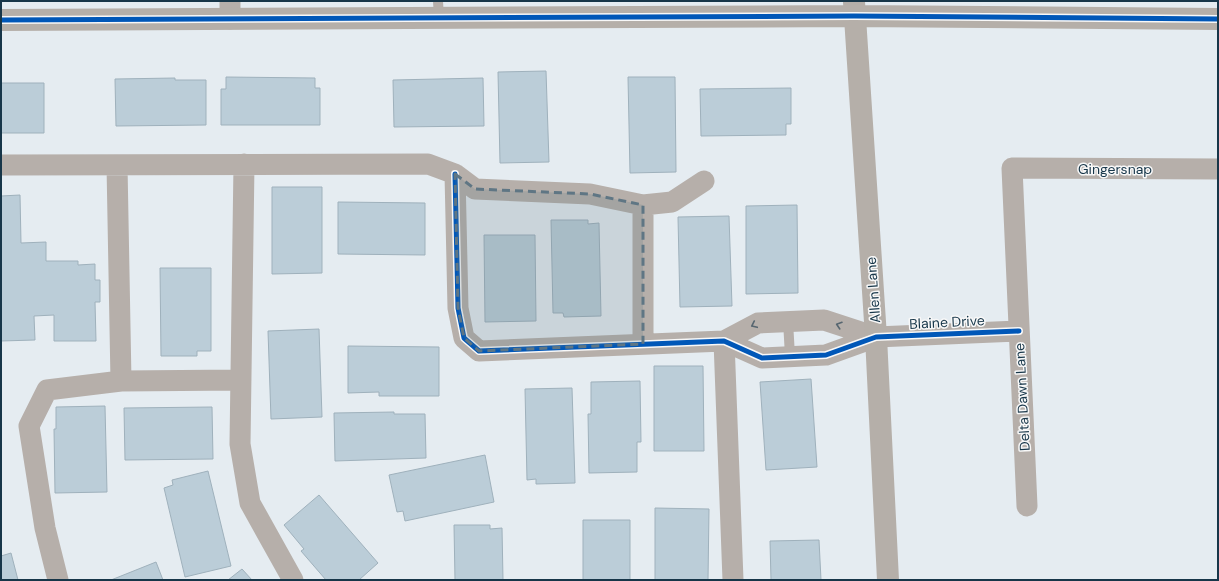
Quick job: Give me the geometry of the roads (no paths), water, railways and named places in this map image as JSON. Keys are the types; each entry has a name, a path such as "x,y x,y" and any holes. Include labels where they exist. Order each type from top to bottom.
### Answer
{"main road":[{"path":"1,20 230,10 854,8 1218,19"},
{"name":"Allen Lane","path":"854,8 876,337 888,580"}],"street":[{"path":"244,164 240,444 250,503 293,580"},
{"path":"1,165 428,164 455,174 475,189 590,194 642,206 672,202 704,181"},
{"path":"117,165 121,381"},
{"name":"Gingersnap","path":"1012,168 1218,169"},
{"name":"Delta Dawn Lane","path":"1012,168 1027,506"},
{"path":"455,174 458,308 464,338 480,351 724,341 758,323 788,321 824,320 876,337"},
{"path":"642,206 643,344"},
{"name":"Blaine Drive","path":"876,337 1019,331"},
{"path":"724,341 762,358 826,355 876,337"},
{"path":"724,341 733,580"},
{"path":"58,580 45,528 29,426 47,390 121,381 241,380"}],"lane":[{"path":"788,321 790,356"}]}
